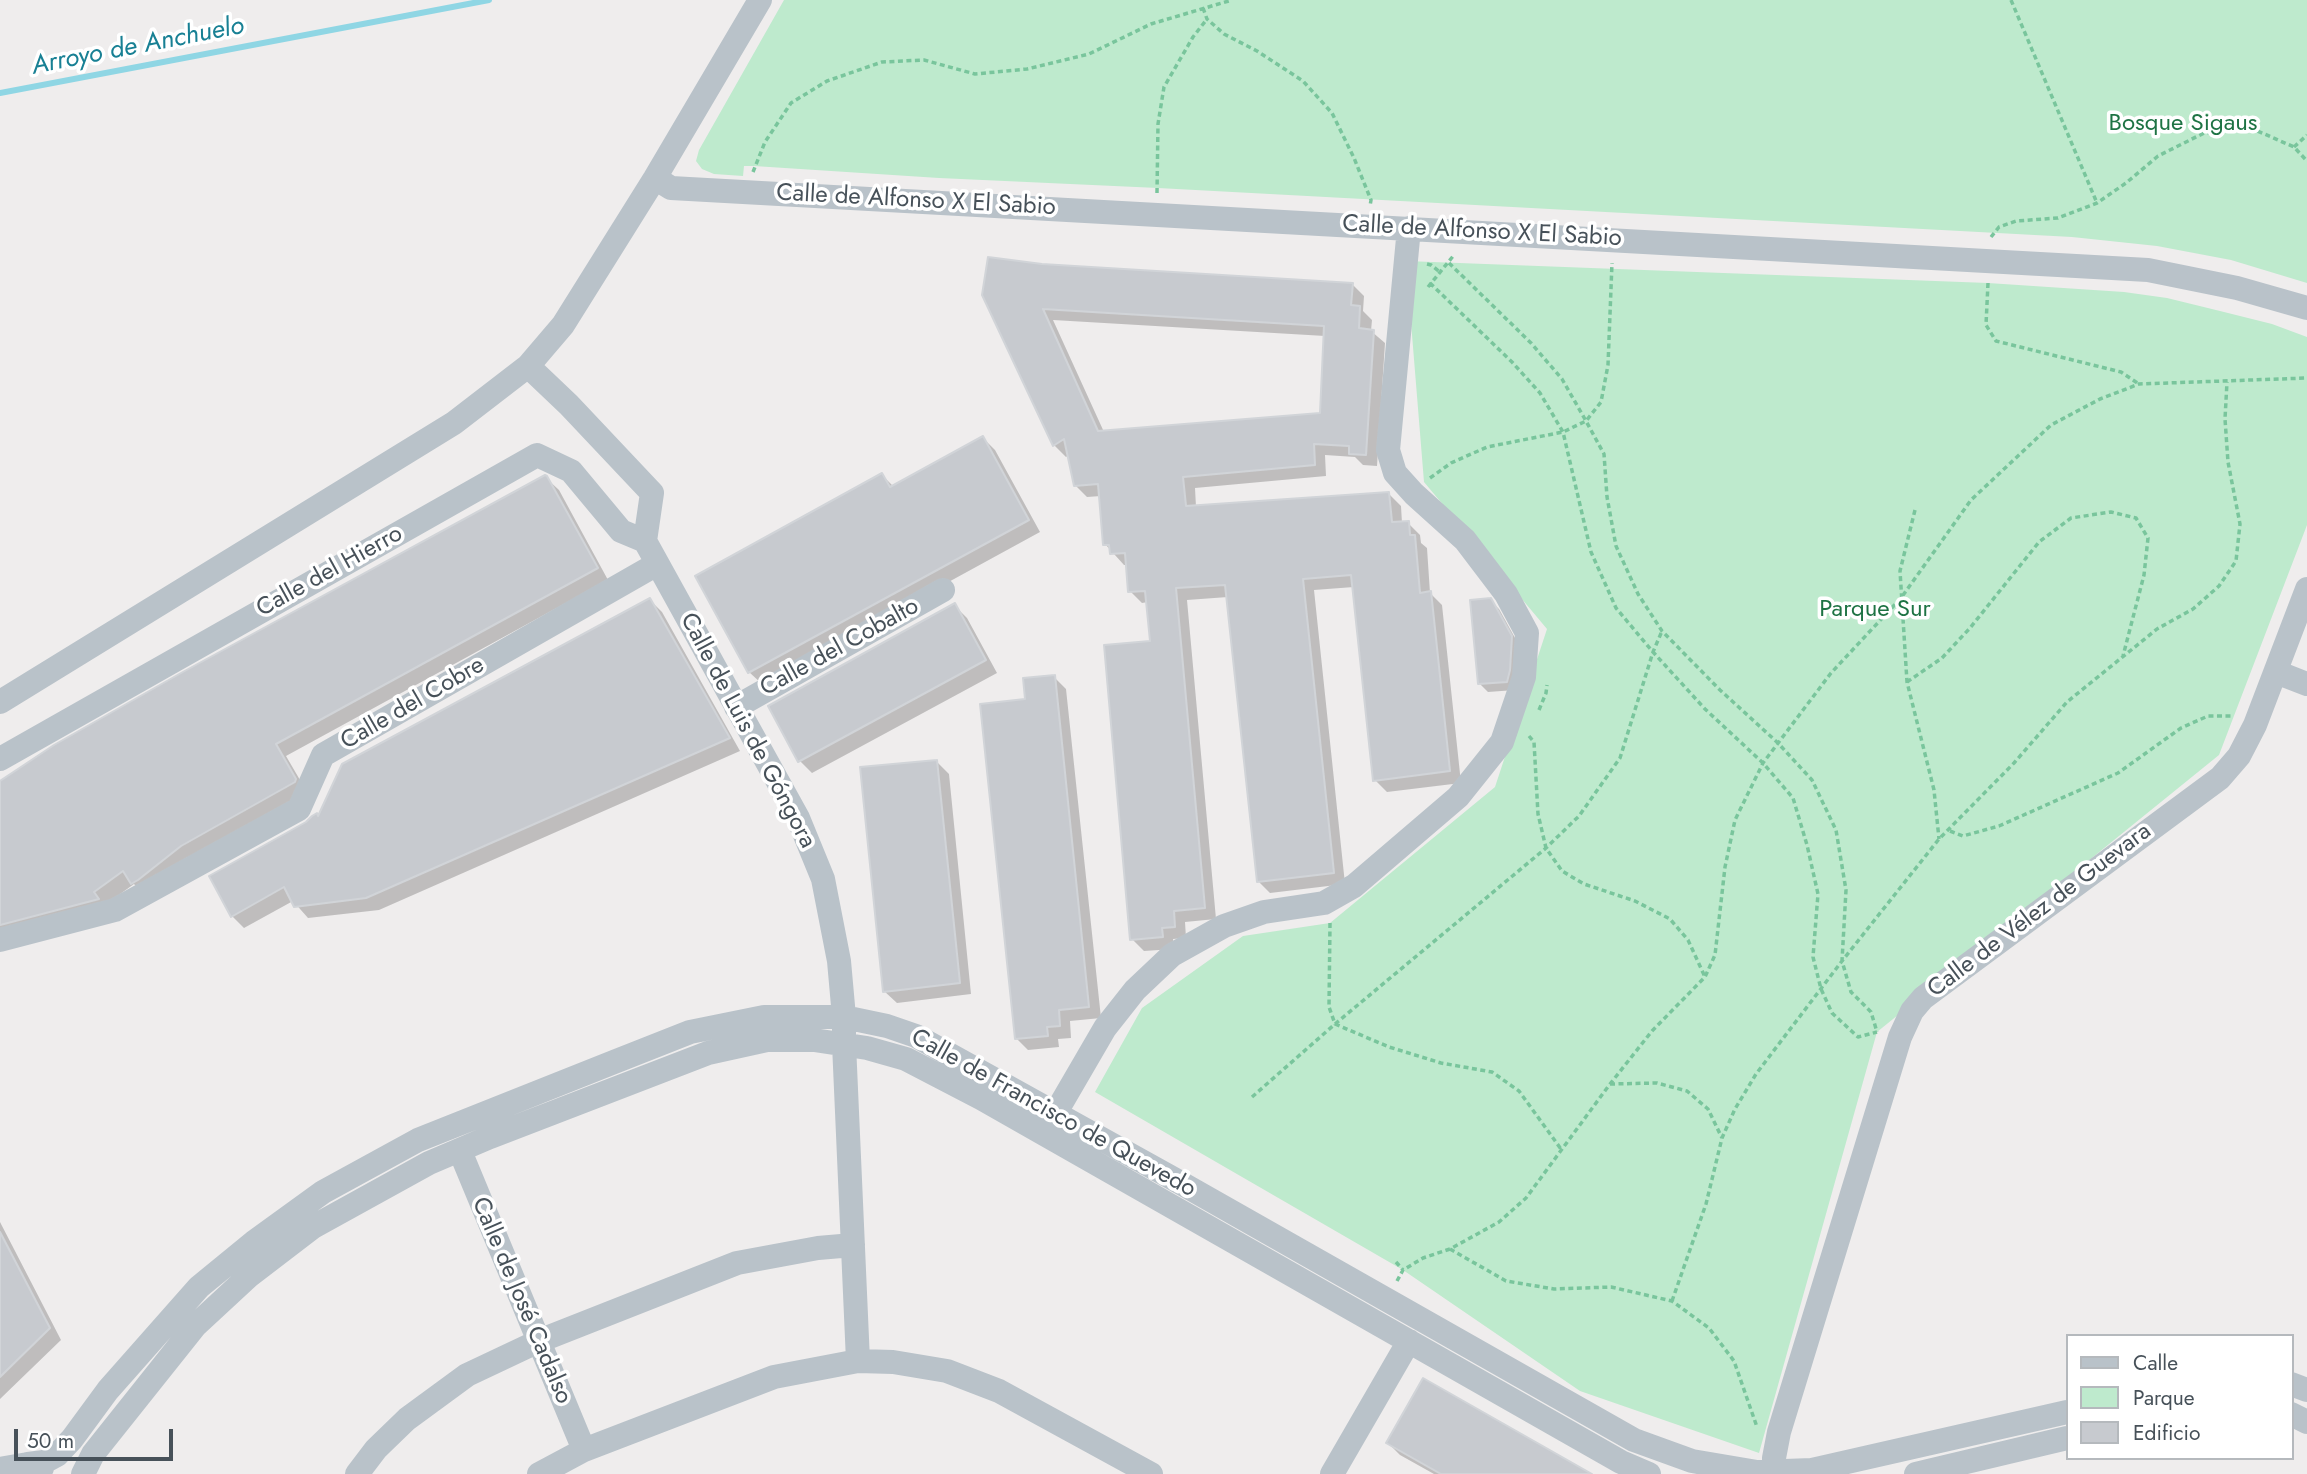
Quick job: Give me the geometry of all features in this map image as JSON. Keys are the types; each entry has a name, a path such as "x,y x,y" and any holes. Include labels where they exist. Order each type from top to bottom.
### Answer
{"street":[{"path":"0,702 454,423 528,366 563,325 655,178 760,0"},
{"name":"Calle de Alfonso X El Sabio","path":"655,178 671,188 2147,270 2237,288 2307,308"},
{"path":"1055,1114 1105,1028 1135,990 1172,955 1224,926 1264,912 1324,903 1354,886 1458,797 1502,742 1524,677 1527,633 1506,594 1465,540 1395,473 1388,450 1409,228"},
{"path":"528,366 652,493 645,541"},
{"name":"Calle del Hierro","path":"0,759 537,455 571,471 621,531 645,541"},
{"name":"Calle de Luis de Góngora","path":"645,541 798,818 823,879 839,961 845,1017 858,1361"},
{"name":"Calle del Cobre","path":"0,940 115,910 299,808 323,755 657,564"},
{"name":"Calle de Vélez de Guevara","path":"1774,1471 1779,1432 1888,1034 1923,998 2220,778 2239,756 2255,725 2307,589"},
{"name":"Calle del Cobalto","path":"736,707 943,590"},
{"path":"2276,672 2307,684"},
{"name":"Calle de Francisco de Quevedo","path":"0,1469 44,1462 57,1455 108,1390 199,1287 254,1242 323,1192 418,1140 690,1032 764,1017 845,1017 887,1026 916,1036 1634,1440 1692,1461 1757,1472 1812,1470 2066,1412"},
{"name":"Calle de Francisco de Quevedo","path":"83,1474 93,1454 195,1326 249,1276 313,1227 429,1163 503,1132 708,1053 767,1040 814,1040 844,1044 906,1059 981,1098 1621,1462 1649,1474"},
{"name":"Calle de José Cadalso","path":"460,1151 583,1450"},
{"path":"357,1474 376,1449 407,1419 467,1375 538,1341 737,1263 818,1248 853,1245"},
{"path":"1332,1474 1409,1341"},
{"path":"538,1474 583,1450 774,1377 858,1361 893,1362 947,1371 999,1391 1151,1474"},
{"path":"1916,1474 2066,1438"},
{"path":"28,1464 55,1474"}],"path":[{"path":"749,192 753,171 765,142 791,103 827,81 882,62 924,60 975,74 1027,69 1089,54 1151,24 1232,0"},
{"path":"2011,0 2097,203"},
{"path":"1203,8 1207,19 1223,34 1257,51 1303,81 1332,113 1371,200 1371,226"},
{"path":"1157,215 1158,124 1164,87 1193,37 1207,19"},
{"path":"1991,237 1999,227 2016,221 2059,218 2097,203 2158,156 2204,133 2253,129 2294,147 2307,161"},
{"path":"2294,147 2307,135"},
{"path":"1424,291 1460,249"},
{"path":"1414,494 1424,482 1451,463 1487,447 1563,432 1586,421 1601,402 1608,365 1612,260"},
{"path":"1448,262 1531,343 1562,380 1586,421 1604,454 1607,498 1616,546 1638,594 1662,631 1720,690 1778,743 1812,780 1836,830 1846,890 1842,961 1851,992 1888,1034"},
{"path":"1988,281 1986,325 1996,341 2122,372 2139,384"},
{"path":"1430,283 1531,382 1563,432 1591,552 1616,608 1705,709 1763,763 1793,798 1818,894 1813,957 1821,989 1832,1013 1858,1037 1888,1034"},
{"path":"1396,1262 1403,1270 1423,1258 1450,1249 1499,1222 1526,1198 1652,1031 1705,977 1715,955 1725,867 1735,820 1763,763 1831,673 1901,598 1971,500 2051,425 2099,399 2139,384 2307,378"},
{"path":"1672,1301 1706,1205 1722,1138 1735,1109 1756,1074 1842,961 1940,839 2067,702 2157,629 2193,609 2219,586 2236,561 2240,524 2228,462 2225,419 2227,382"},
{"path":"1916,510 1900,571 1907,682 1934,790 1940,839"},
{"path":"1907,682 1942,658 1961,638 2039,542 2071,518 2111,512 2136,518 2148,538 2144,575 2122,658"},
{"path":"1252,1097 1546,848 1578,816 1620,758 1662,631"},
{"path":"1537,715 1548,681"},
{"path":"1950,831 1963,836 1999,827 2049,805 2118,773 2181,728 2208,716 2232,716 2255,725"},
{"path":"1522,746 1533,725"},
{"path":"1528,736 1534,742 1538,814 1546,848 1562,871 1584,884 1635,901 1670,919 1688,940 1705,977"},
{"path":"1324,903 1330,923 1329,1007 1335,1024 1389,1047 1441,1063 1492,1072 1519,1091 1562,1149"},
{"path":"1610,1084 1657,1083 1687,1091 1707,1109 1722,1138"},
{"path":"1450,1249 1506,1281 1554,1289 1611,1287 1672,1301 1709,1328 1734,1361 1759,1431 1779,1432"}],"green space":[{"name":"Bosque Sigaus","path":"784,0 2307,0 2307,283 2231,260 2157,246 2072,237 754,166 744,166 743,176 714,174 702,169 696,161 699,150"},
{"name":"Parque Sur","path":"1406,261 1988,283 2124,292 2167,298 2220,311 2272,324 2307,337 2307,525 2219,755 1877,1032 1759,1453 1580,1391 1403,1270 1095,1092 1142,1008 1243,936 1330,923 1495,787 1547,629 1424,482"}],"building":[{"path":"988,257 1042,264 1353,283 1351,305 1360,306 1359,328 1374,330 1366,455 1349,454 1349,446 1314,444 1315,465 1183,477 1186,506 1389,492 1392,522 1409,521 1410,535 1415,535 1420,593 1431,591 1450,771 1373,781 1351,575 1303,579 1334,873 1257,882 1225,585 1176,588 1205,908 1174,911 1175,927 1162,928 1163,937 1130,940 1104,645 1150,641 1145,591 1128,592 1125,553 1110,554 1109,545 1103,545 1098,484 1074,486 1064,439 1053,446 982,295","holes":["1043,309 1324,326 1320,413 1098,431"]},
{"path":"983,436 1029,520 748,673 695,576 882,473 890,487"},
{"path":"545,475 598,568 276,744 296,779 295,782 181,846 138,880 131,884 123,871 94,892 99,899 0,925 0,781 54,745 181,673"},
{"path":"650,598 730,738 366,898 294,907 284,887 231,917 209,876 306,822 317,813 318,816 342,764"},
{"path":"1491,598 1512,636 1510,670 1507,682 1478,684 1470,600"},
{"path":"955,603 986,660 798,762 768,706"},
{"path":"1055,675 1089,1007 1059,1010 1060,1026 1047,1027 1048,1036 1015,1039 980,704 1025,699 1023,678"},
{"path":"937,760 960,983 883,992 860,767"},
{"path":"0,1232 50,1328 0,1377"},
{"path":"1423,1378 1592,1474 1441,1474 1386,1443"}],"waterway":[{"name":"Arroyo de Anchuelo","path":"0,93 489,0"}]}
